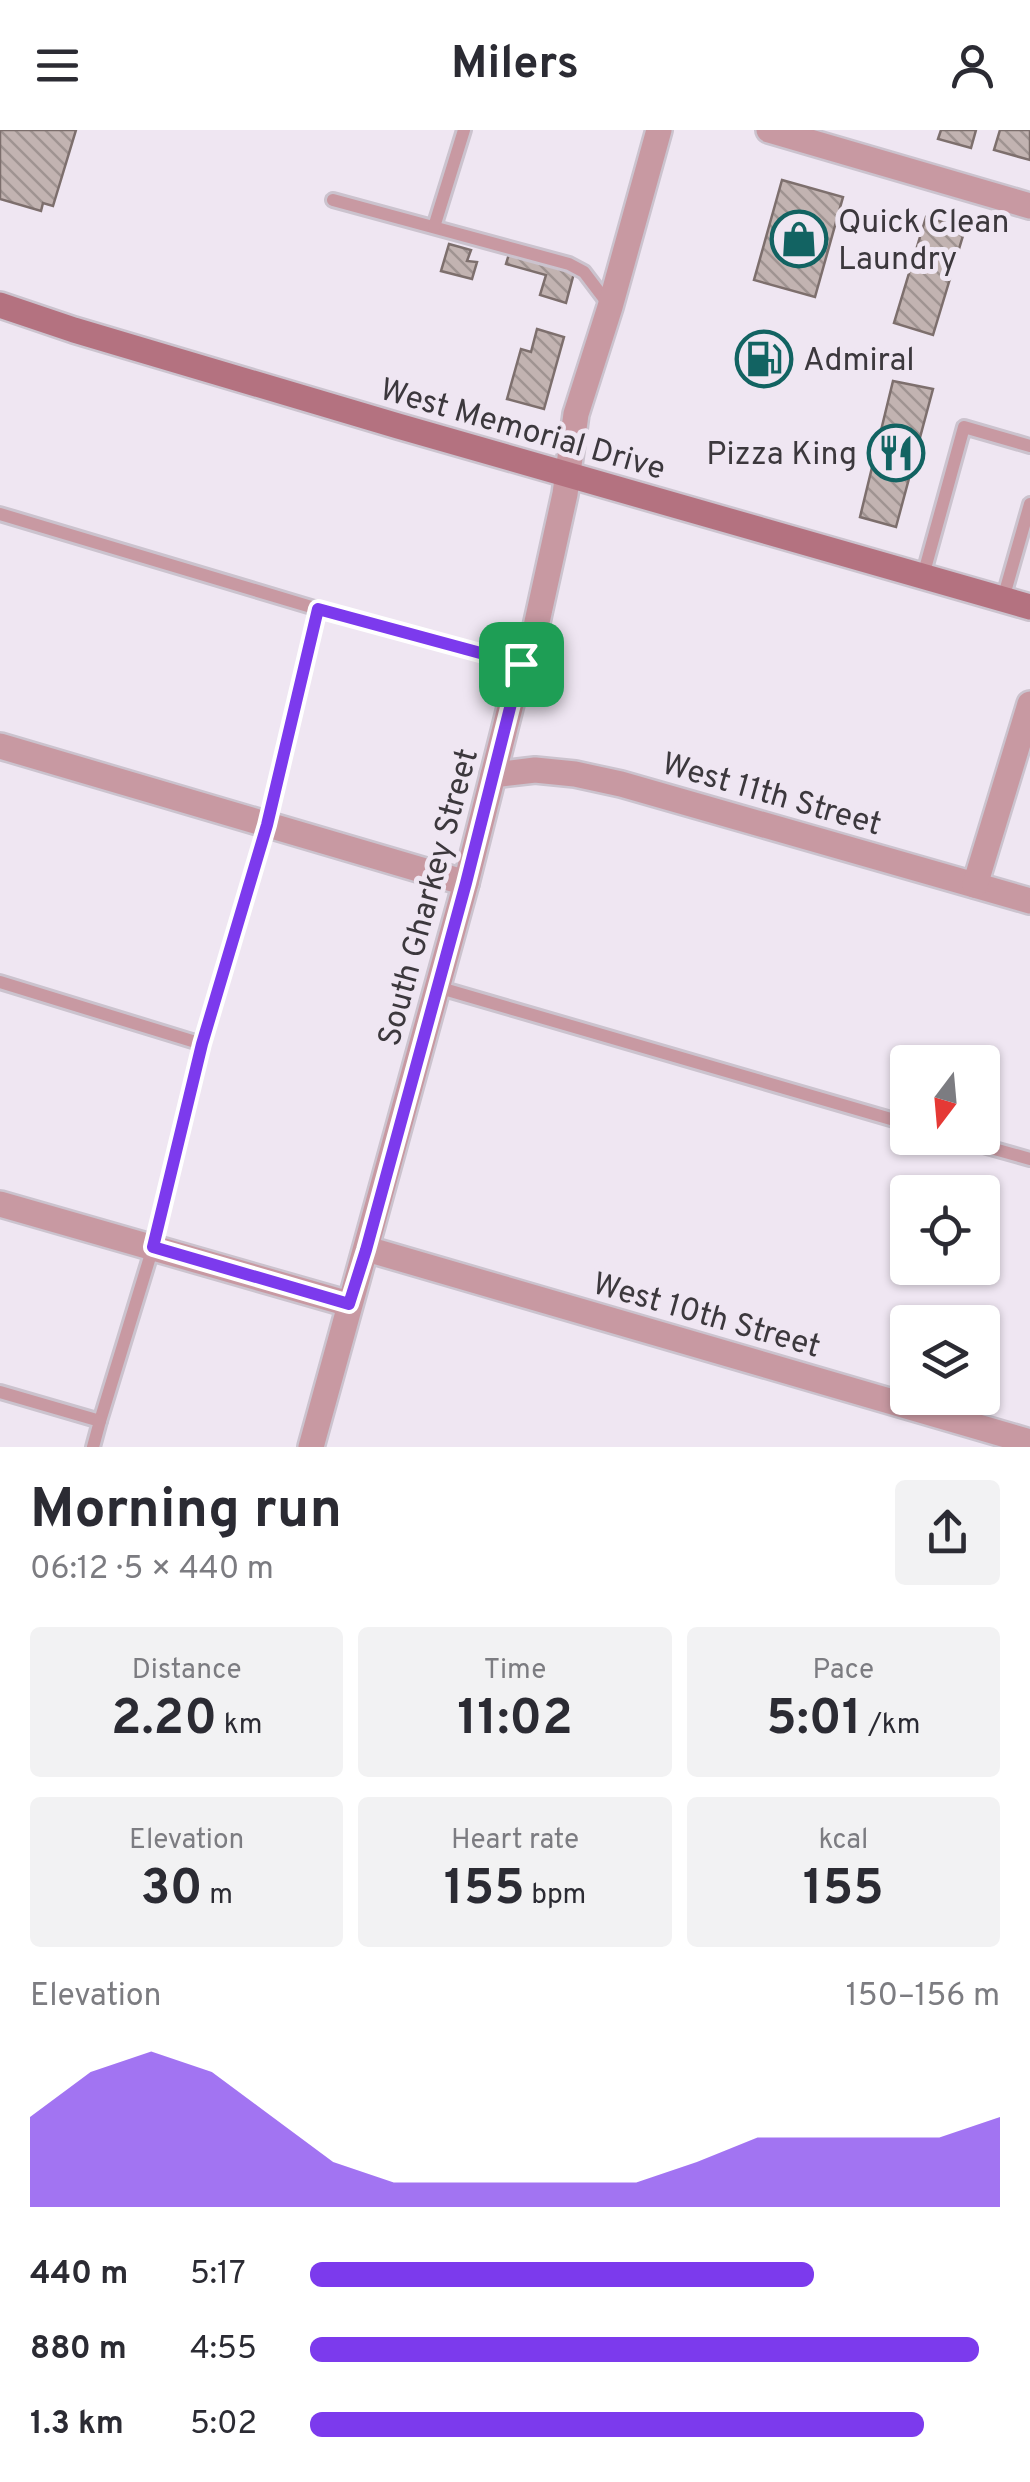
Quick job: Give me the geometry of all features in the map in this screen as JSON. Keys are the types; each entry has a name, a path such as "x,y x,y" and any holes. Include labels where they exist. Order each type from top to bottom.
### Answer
{"main road":[{"name":"West Memorial Drive","path":"0,305 284,392 1030,607"}],"street":[{"name":"South Gharkey Street","path":"310,1447 466,883 521,664 532,645 568,474 576,414 659,130"},
{"path":"769,130 1030,206"},
{"path":"975,885 1030,704"},
{"path":"0,746 466,883"},
{"name":"West 11th Street","path":"493,775 534,770 620,784 1030,901"},
{"path":"0,1204 349,1304"},
{"name":"West 10th Street","path":"366,1250 1030,1442"}],"lane":[{"path":"434,227 464,130"},
{"path":"333,200 570,264 584,272 610,307"},
{"path":"923,576 964,427 1030,446"},
{"path":"1002,599 1030,504"},
{"path":"0,514 318,609 521,664"},
{"path":"93,1447 153,1247 202,1044 267,825 318,609"},
{"path":"0,982 202,1044"},
{"path":"437,987 890,1119"},
{"path":"1000,1151 1030,1159"},
{"path":"0,1392 100,1420"}],"building":[{"path":"0,130 76,130 53,206 43,203 41,211 0,199"},
{"path":"941,130 976,130 971,148 938,139"},
{"path":"1000,130 1030,130 1030,160 994,150"},
{"name":"Quick Clean Laundry","path":"782,180 843,197 815,297 754,280"},
{"path":"926,217 965,229 933,335 894,323"},
{"path":"449,244 471,250 467,261 477,262 472,279 441,271"},
{"path":"509,254 574,273 566,303 540,295 546,275 506,264"},
{"path":"537,329 564,337 544,409 507,399 521,349 531,352"},
{"name":"Pizza King","path":"893,381 933,389 896,527 860,517"}],"place":[{"name":"Quick Clean Laundry","path":"799,239"},
{"name":"Admiral","path":"764,359"},
{"name":"Pizza King","path":"896,453"}],"route":[{"path":"318,609 521,664 466,883 349,1304 153,1247 202,1044 267,825 318,609"}]}
